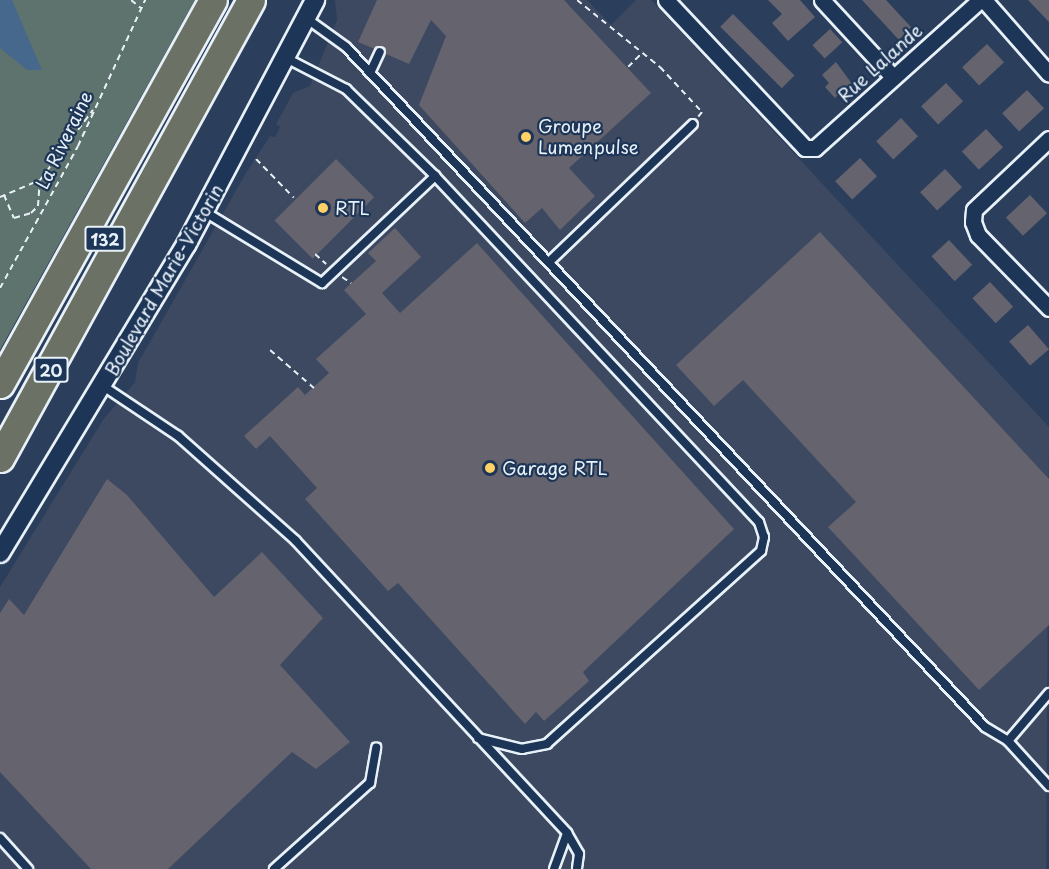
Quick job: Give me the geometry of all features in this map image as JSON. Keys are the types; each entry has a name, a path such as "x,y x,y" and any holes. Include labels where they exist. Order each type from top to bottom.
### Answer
{"highway":[{"name":"20","path":"0,384 213,0"},
{"name":"132","path":"0,428 236,0"},
{"path":"99,281 251,0"},
{"path":"99,281 267,0"},
{"name":"20","path":"0,458 99,281"}],"street":[{"name":"Boulevard Marie-Victorin","path":"0,553 103,386 205,212 315,0"},
{"name":"Rue Lalande","path":"666,0 805,148 815,148 982,0"},
{"path":"822,0 893,77"},
{"path":"982,0 1049,74"},
{"path":"1049,139 974,210 973,222 978,235 1049,308"}],"lane":[{"path":"306,18 333,35 370,73 985,727 1008,741 1049,786"},
{"path":"370,73 380,52"},
{"path":"286,58 346,88 435,176 759,522 764,537 762,551 547,744 522,749 478,738"},
{"path":"549,262 693,124"},
{"path":"205,212 322,283 435,176"},
{"path":"103,386 178,436 295,540 567,833 579,854 577,869"},
{"path":"1008,741 1049,693"},
{"path":"274,869 370,783 376,748"},
{"path":"554,869 567,833"},
{"path":"0,838 28,869"}],"path":[{"path":"131,0 141,8"},
{"name":"La Riveraine","path":"0,288 45,210 146,0"},
{"path":"577,0 643,52 702,112 693,124"},
{"path":"628,67 643,52"},
{"path":"38,206 14,218 2,196 40,180 96,106"},
{"path":"256,159 294,198"},
{"path":"38,206 40,180"},
{"path":"38,206 45,210"},
{"path":"270,350 314,388"}],"shaded area":[{"path":"0,0 12,0 42,70 27,70 0,48"},
{"path":"335,0 587,0 611,25 636,0 651,0 1049,427 1046,869 0,869 0,587 103,420 135,382 138,363 246,173 270,136 275,137 280,127 276,124 293,93 310,86 337,20"}],"green space":[{"path":"0,0 195,0 0,350"}],"building":[{"name":"Groupe Lumenpulse","path":"377,0 564,0 651,93 569,168 595,196 560,230 542,208 525,223 419,105 446,36 431,20 409,64 386,54 382,46 375,49 358,42"},
{"path":"768,0 800,0 815,17 788,41 772,23 782,14"},
{"path":"862,0 886,0 911,27 899,40"},
{"path":"1028,0 1049,0 1049,22"},
{"path":"733,14 795,76 782,88 720,27"},
{"path":"830,29 842,42 825,59 812,45"},
{"path":"987,44 1004,62 979,85 962,67"},
{"path":"836,62 855,88 843,98 839,94 835,98 825,87 829,83 822,75"},
{"path":"946,83 963,101 938,124 921,106"},
{"path":"1027,90 1044,108 1019,131 1002,113"},
{"path":"901,118 918,136 893,159 876,141"},
{"path":"986,129 1003,147 979,170 962,152"},
{"path":"860,158 877,176 852,199 835,181"},
{"name":"RTL","path":"336,159 374,197 313,259 274,221"},
{"path":"945,169 962,187 937,210 920,192"},
{"path":"1030,195 1047,213 1023,236 1006,218"},
{"name":"Garage RTL","path":"395,228 421,257 382,293 400,313 477,243 734,529 583,672 589,681 544,721 536,712 525,724 398,583 388,591 305,499 317,488 270,436 256,449 244,436 298,387 305,395 329,373 316,359 366,314 344,290 376,261 368,253"},
{"path":"820,232 1049,479 1049,625 979,690 828,527 856,502 743,380 714,406 676,365"},
{"path":"949,240 972,265 955,281 931,256"},
{"path":"990,282 1013,307 996,323 972,298"},
{"path":"1028,325 1049,349 1030,366 1009,341"},
{"path":"107,479 127,495 214,597 262,552 323,618 280,665 350,742 316,769 292,752 168,869 91,869 0,772 0,613 9,599 24,615"}],"place":[{"name":"Groupe Lumenpulse","path":"526,137"},
{"name":"RTL","path":"323,208"},
{"name":"Garage RTL","path":"490,468"}]}
